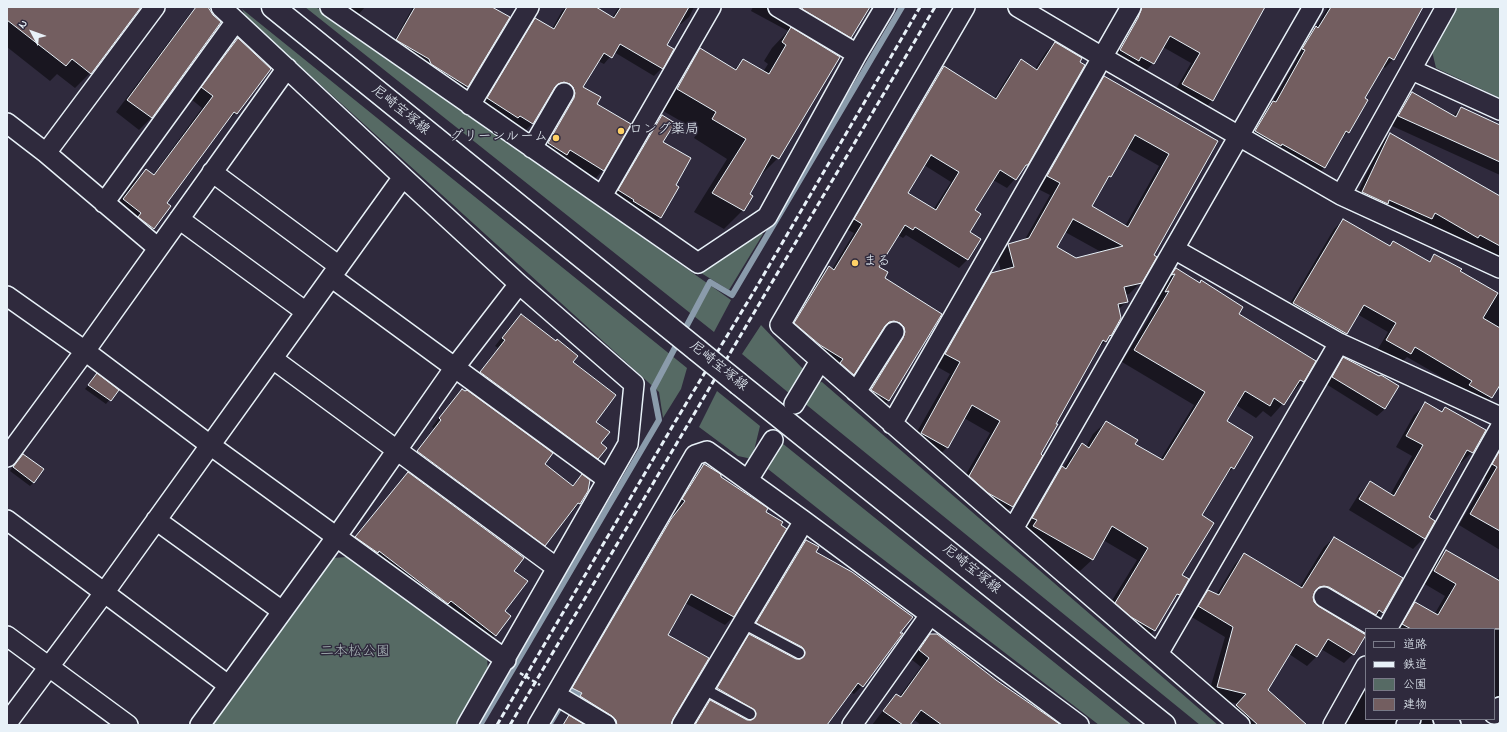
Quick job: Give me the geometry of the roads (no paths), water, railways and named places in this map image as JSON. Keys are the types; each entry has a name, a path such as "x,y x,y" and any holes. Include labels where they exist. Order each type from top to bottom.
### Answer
{"main road":[{"name":"尼崎宝塚線","path":"273,7 696,350 1164,725"}],"street":[{"path":"46,153 155,7"},
{"path":"221,7 519,284 634,384 628,444 557,568 511,665 467,725"},
{"path":"330,7 698,263 767,217 857,54 885,7"},
{"path":"470,105 529,7"},
{"path":"602,196 711,7"},
{"path":"778,7 857,54"},
{"path":"965,7 780,325 892,424 1240,725"},
{"path":"1018,7 1102,58 1341,195 1500,268"},
{"path":"892,424 1131,7"},
{"path":"1013,529 1313,7"},
{"path":"1341,195 1446,7"},
{"path":"104,203 236,21"},
{"path":"7,457 85,351 287,68"},
{"path":"1412,70 1500,110"},
{"path":"532,148 564,93"},
{"path":"7,123 46,153 158,248"},
{"path":"212,172 455,367 607,479"},
{"path":"7,723 273,359 403,177"},
{"path":"179,219 306,312"},
{"path":"1174,250 1339,343 1500,417"},
{"path":"200,725 337,536 455,367 519,284"},
{"path":"7,296 85,351 210,445 337,536 511,665"},
{"path":"856,392 894,332"},
{"path":"1158,654 1339,343"},
{"path":"273,359 557,568"},
{"path":"794,404 820,361"},
{"path":"1388,628 1500,428"},
{"path":"748,480 773,440"},
{"path":"538,725 695,455 707,452 804,521 1075,724"},
{"path":"7,520 228,685"},
{"path":"156,520 282,611"},
{"path":"682,725 804,521"},
{"path":"1324,597 1376,628"},
{"path":"852,725 930,615"},
{"path":"7,636 128,725"},
{"path":"1333,725 1365,668"},
{"path":"556,695 606,725"}],"lane":[{"path":"743,623 799,653"},
{"path":"704,689 750,714"}],"waterway":[{"path":"480,725 659,420 653,389 710,282 732,295 902,7"},
{"path":"569,689 626,725"},
{"path":"549,725 558,710"}],"railway":[{"path":"497,725 675,422 756,288 920,7"},
{"path":"510,725 935,7"}],"place":[{"name":"ロング薬局","path":"621,131"},
{"name":"グリーンルーム","path":"556,138"},
{"name":"まる","path":"855,263"}],"park label":[{"name":"二本松公園","path":"355,653"}]}
